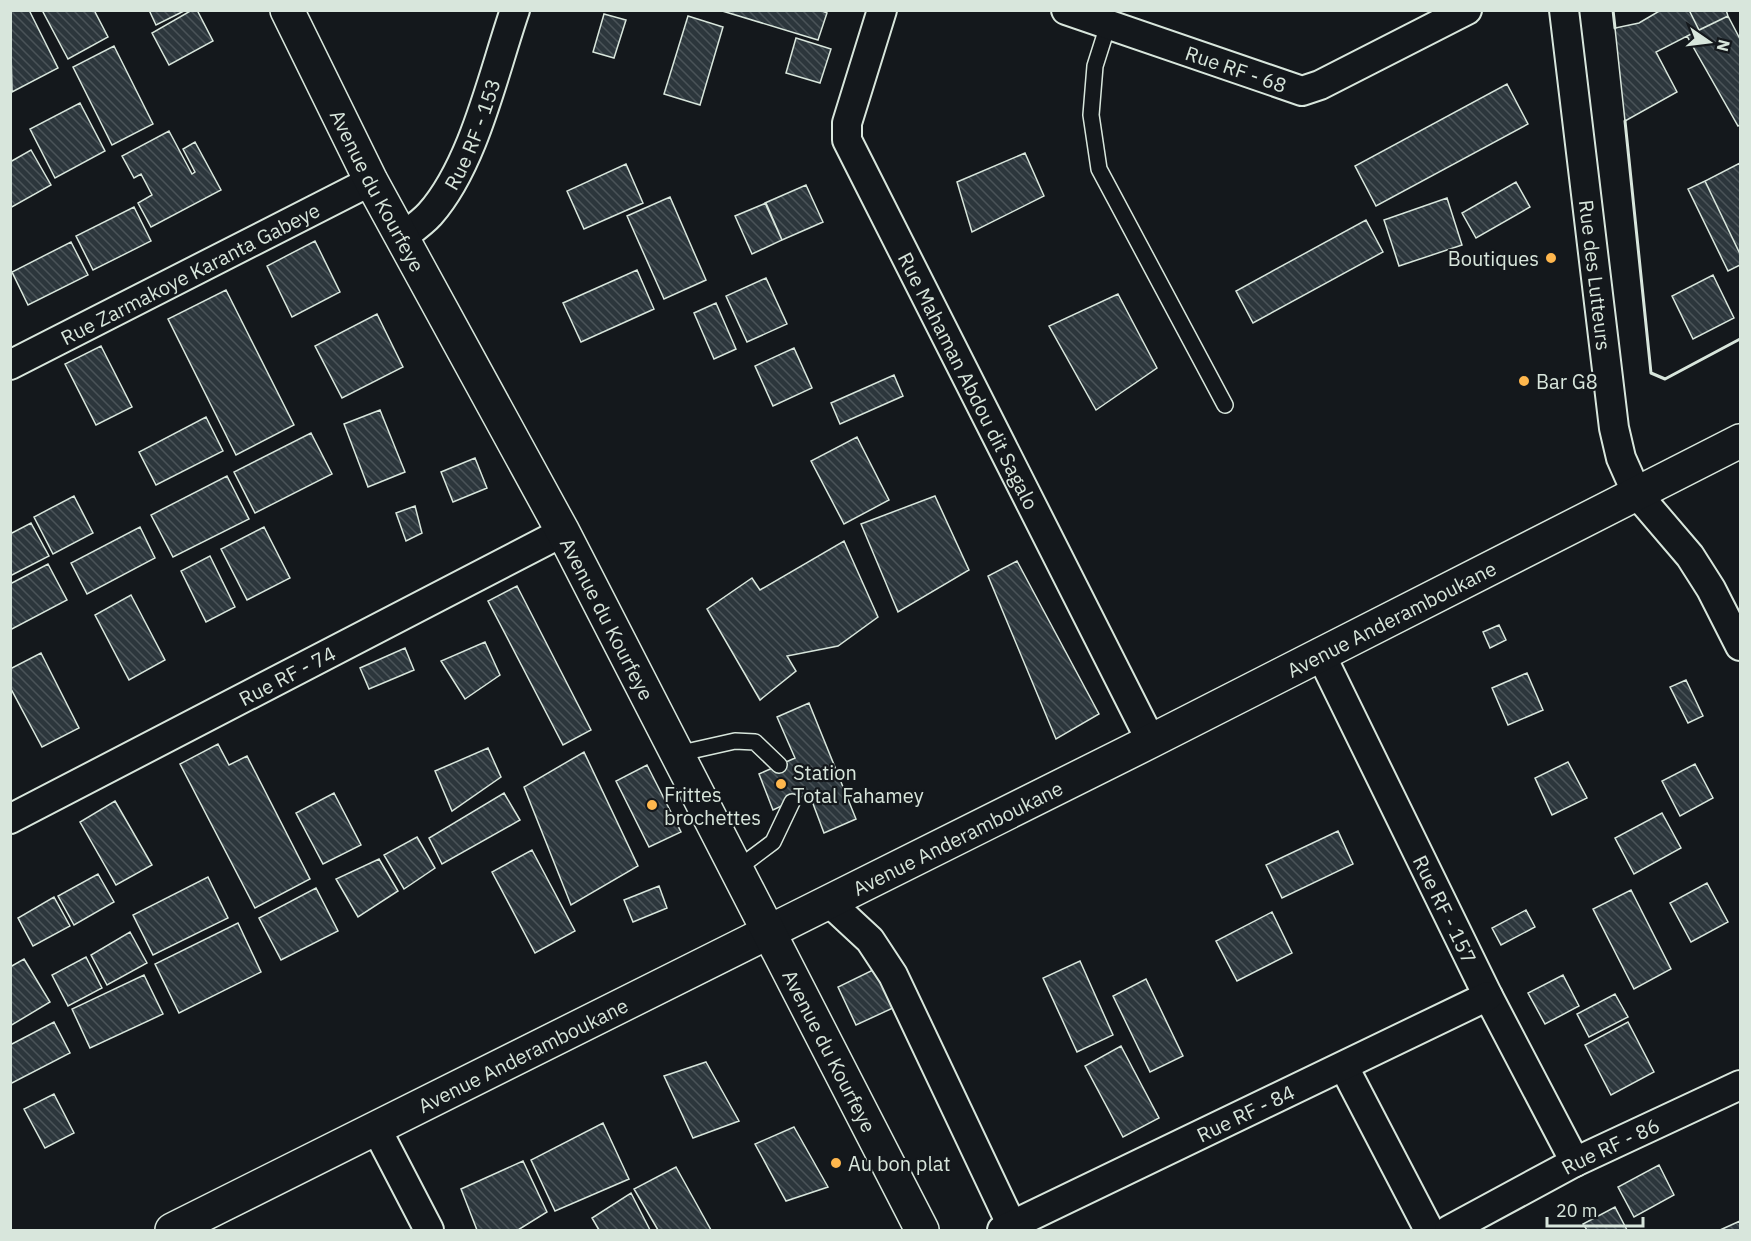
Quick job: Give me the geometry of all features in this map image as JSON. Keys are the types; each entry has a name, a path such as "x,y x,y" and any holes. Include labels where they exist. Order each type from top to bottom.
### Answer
{"street":[{"name":"Avenue du Kourfeye","path":"287,10 371,181 563,532 922,1230"},
{"name":"Rue RF - 153","path":"401,238 428,216 463,164 515,10"},
{"name":"Rue Mahaman Abdou dit Sagalo","path":"882,10 848,123 847,140 1151,741"},
{"name":"Rue RF - 68","path":"1066,10 1302,90 1320,85 1467,10"},
{"name":"Rue des Lutteurs","path":"1564,10 1614,428 1621,458 1637,494 1690,556 1711,589 1740,646"},
{"name":"Rue Zarmakoye Karanta Gabeye","path":"10,365 371,181"},
{"name":"Avenue Anderamboukane","path":"172,1230 1151,741 1740,441"},
{"name":"Rue RF - 74","path":"10,819 563,532"},
{"name":"Rue RF - 157","path":"1320,653 1488,996 1575,1162"},
{"path":"830,902 870,940 893,975 1007,1228"},
{"name":"Rue RF - 84","path":"1007,1228 1488,996"},
{"path":"1344,1067 1429,1230"},
{"name":"Rue RF - 86","path":"1449,1230 1575,1162 1740,1085"},
{"path":"376,1128 429,1230"}],"lane":[{"path":"1108,25 1095,66 1091,115 1099,169 1225,405"},
{"path":"677,753 735,741 755,742 779,765"},
{"path":"736,869 773,842 792,802"}],"building":[{"path":"10,10 29,10 58,68 12,92"},
{"path":"42,10 94,10 108,37 68,59"},
{"path":"149,10 186,10 156,25"},
{"path":"192,10 197,10 213,41 169,65 152,33"},
{"path":"719,10 820,10 827,13 818,40"},
{"path":"1661,10 1689,10 1699,30 1656,52 1677,92 1625,121 1615,28 1639,23"},
{"path":"1689,10 1726,10 1728,16 1699,30"},
{"path":"604,14 626,20 614,58 593,52"},
{"path":"688,16 723,27 700,105 664,94"},
{"path":"1728,16 1740,39 1740,125 1738,126 1687,36"},
{"path":"796,38 831,49 820,83 786,73"},
{"path":"114,46 153,124 112,145 73,67"},
{"path":"1507,84 1528,124 1376,206 1355,166"},
{"path":"80,103 105,151 55,178 30,129"},
{"path":"169,131 192,174 195,172 183,149 195,142 221,190 151,227 138,203 152,195 141,174 134,178 122,156"},
{"path":"31,150 51,185 10,208 10,162"},
{"path":"1025,153 1044,196 972,232 957,182"},
{"path":"1740,163 1740,254 1705,181"},
{"path":"626,164 643,203 584,229 567,191"},
{"path":"1705,181 1740,254 1740,265 1728,271 1688,189"},
{"path":"1516,182 1530,207 1476,238 1462,213"},
{"path":"806,185 823,222 782,240 765,203"},
{"path":"670,197 706,280 664,299 627,216"},
{"path":"1447,198 1462,245 1399,266 1384,220"},
{"path":"766,203 782,240 752,254 735,216"},
{"path":"134,207 151,241 93,270 76,236"},
{"path":"1366,220 1383,252 1253,323 1236,291"},
{"path":"315,241 340,292 292,317 267,266"},
{"path":"71,242 88,275 28,305 12,272"},
{"path":"637,270 654,309 581,342 563,303"},
{"path":"1713,275 1734,318 1693,339 1672,296"},
{"path":"766,278 787,324 747,342 726,296"},
{"path":"226,290 294,425 236,455 168,319"},
{"path":"1118,294 1157,368 1096,410 1049,326"},
{"path":"716,303 736,349 714,359 694,313"},
{"path":"377,314 403,367 342,398 315,346"},
{"path":"101,346 132,407 96,425 65,364"},
{"path":"794,348 812,388 773,406 755,366"},
{"path":"894,375 903,396 840,424 831,403"},
{"path":"380,410 405,472 368,487 344,424"},
{"path":"206,417 223,451 156,485 139,452"},
{"path":"311,433 332,474 255,513 234,472"},
{"path":"857,437 889,500 844,524 811,461"},
{"path":"475,458 487,488 453,502 441,472"},
{"path":"227,476 249,519 173,557 151,515"},
{"path":"74,496 93,533 53,554 34,517"},
{"path":"935,496 969,570 898,612 861,524"},
{"path":"415,506 422,533 406,541 396,513"},
{"path":"31,523 49,556 10,576 10,534"},
{"path":"140,527 155,558 87,594 71,563"},
{"path":"264,527 290,578 247,600 221,549"},
{"path":"844,541 878,617 838,646 787,656 796,671 760,700 707,609 752,578 760,590"},
{"path":"210,556 235,607 206,622 181,571"},
{"path":"1017,561 1099,714 1056,739 988,576"},
{"path":"48,564 67,600 10,630 10,584"},
{"path":"517,586 591,730 563,745 488,601"},
{"path":"131,595 165,660 129,680 95,615"},
{"path":"1499,625 1506,640 1490,648 1483,632"},
{"path":"485,642 500,675 465,699 441,661"},
{"path":"405,648 414,670 369,689 360,668"},
{"path":"41,653 79,728 42,747 10,687 10,669"},
{"path":"1527,673 1543,710 1508,725 1492,688"},
{"path":"1686,680 1703,716 1688,723 1670,687"},
{"path":"809,703 856,819 824,833 809,793 773,810 759,774 795,758 777,717"},
{"path":"218,744 229,765 247,756 310,879 255,908 180,764"},
{"path":"488,748 501,777 452,811 435,771"},
{"path":"584,752 638,866 571,905 524,787"},
{"path":"1568,762 1587,798 1552,815 1535,778"},
{"path":"1695,764 1713,798 1680,816 1662,781"},
{"path":"647,765 681,832 649,847 616,781"},
{"path":"334,793 361,845 323,864 296,813"},
{"path":"504,793 520,820 442,864 429,838"},
{"path":"115,801 152,865 116,885 80,822"},
{"path":"1662,813 1681,848 1634,874 1615,838"},
{"path":"1338,831 1353,864 1282,898 1266,865"},
{"path":"417,837 435,868 404,889 384,855"},
{"path":"532,850 575,931 535,953 492,872"},
{"path":"379,859 398,891 358,917 336,879"},
{"path":"98,874 114,902 74,925 58,896"},
{"path":"208,877 228,918 153,955 133,915"},
{"path":"1707,883 1728,922 1691,942 1670,903"},
{"path":"659,886 667,908 633,922 624,900"},
{"path":"316,888 338,931 281,960 259,918"},
{"path":"1631,890 1671,969 1634,989 1593,909"},
{"path":"54,897 70,926 33,946 18,918"},
{"path":"1526,910 1535,927 1501,945 1492,928"},
{"path":"1272,912 1292,953 1237,981 1216,941"},
{"path":"238,923 261,972 179,1013 155,964"},
{"path":"130,932 147,963 107,985 91,955"},
{"path":"86,957 102,988 68,1006 52,975"},
{"path":"24,959 50,1002 10,1026 10,967"},
{"path":"1080,961 1113,1035 1077,1052 1043,978"},
{"path":"875,969 893,1008 856,1025 838,987"},
{"path":"144,975 163,1014 90,1048 72,1009"},
{"path":"1563,975 1579,1006 1545,1024 1528,993"},
{"path":"1146,979 1183,1056 1150,1072 1113,996"},
{"path":"1615,994 1628,1017 1589,1037 1577,1014"},
{"path":"54,1022 70,1053 10,1084 10,1045"},
{"path":"1628,1022 1654,1072 1611,1095 1585,1045"},
{"path":"1121,1046 1159,1118 1123,1137 1085,1066"},
{"path":"706,1062 739,1121 693,1138 664,1076"},
{"path":"54,1094 74,1133 45,1148 24,1109"},
{"path":"603,1123 629,1179 555,1211 531,1160"},
{"path":"794,1127 828,1187 786,1201 755,1144"},
{"path":"523,1161 547,1212 518,1230 477,1230 461,1189"},
{"path":"1659,1165 1674,1195 1634,1217 1618,1187"},
{"path":"676,1167 711,1230 658,1230 634,1189"},
{"path":"631,1193 650,1230 599,1230 592,1218"},
{"path":"1615,1207 1627,1230 1587,1230 1583,1224"},
{"path":"1740,1221 1740,1230 1720,1230"}],"wall":[{"path":"1613,10 1615,28"},
{"path":"1625,121 1651,373 1665,379 1740,339"}],"place":[{"name":"Boutiques","path":"1551,258"},
{"name":"Bar G8","path":"1524,381"},
{"name":"Station Total Fahamey","path":"781,784"},
{"name":"Frittes brochettes","path":"652,805"},
{"name":"Au bon plat","path":"836,1163"}]}
